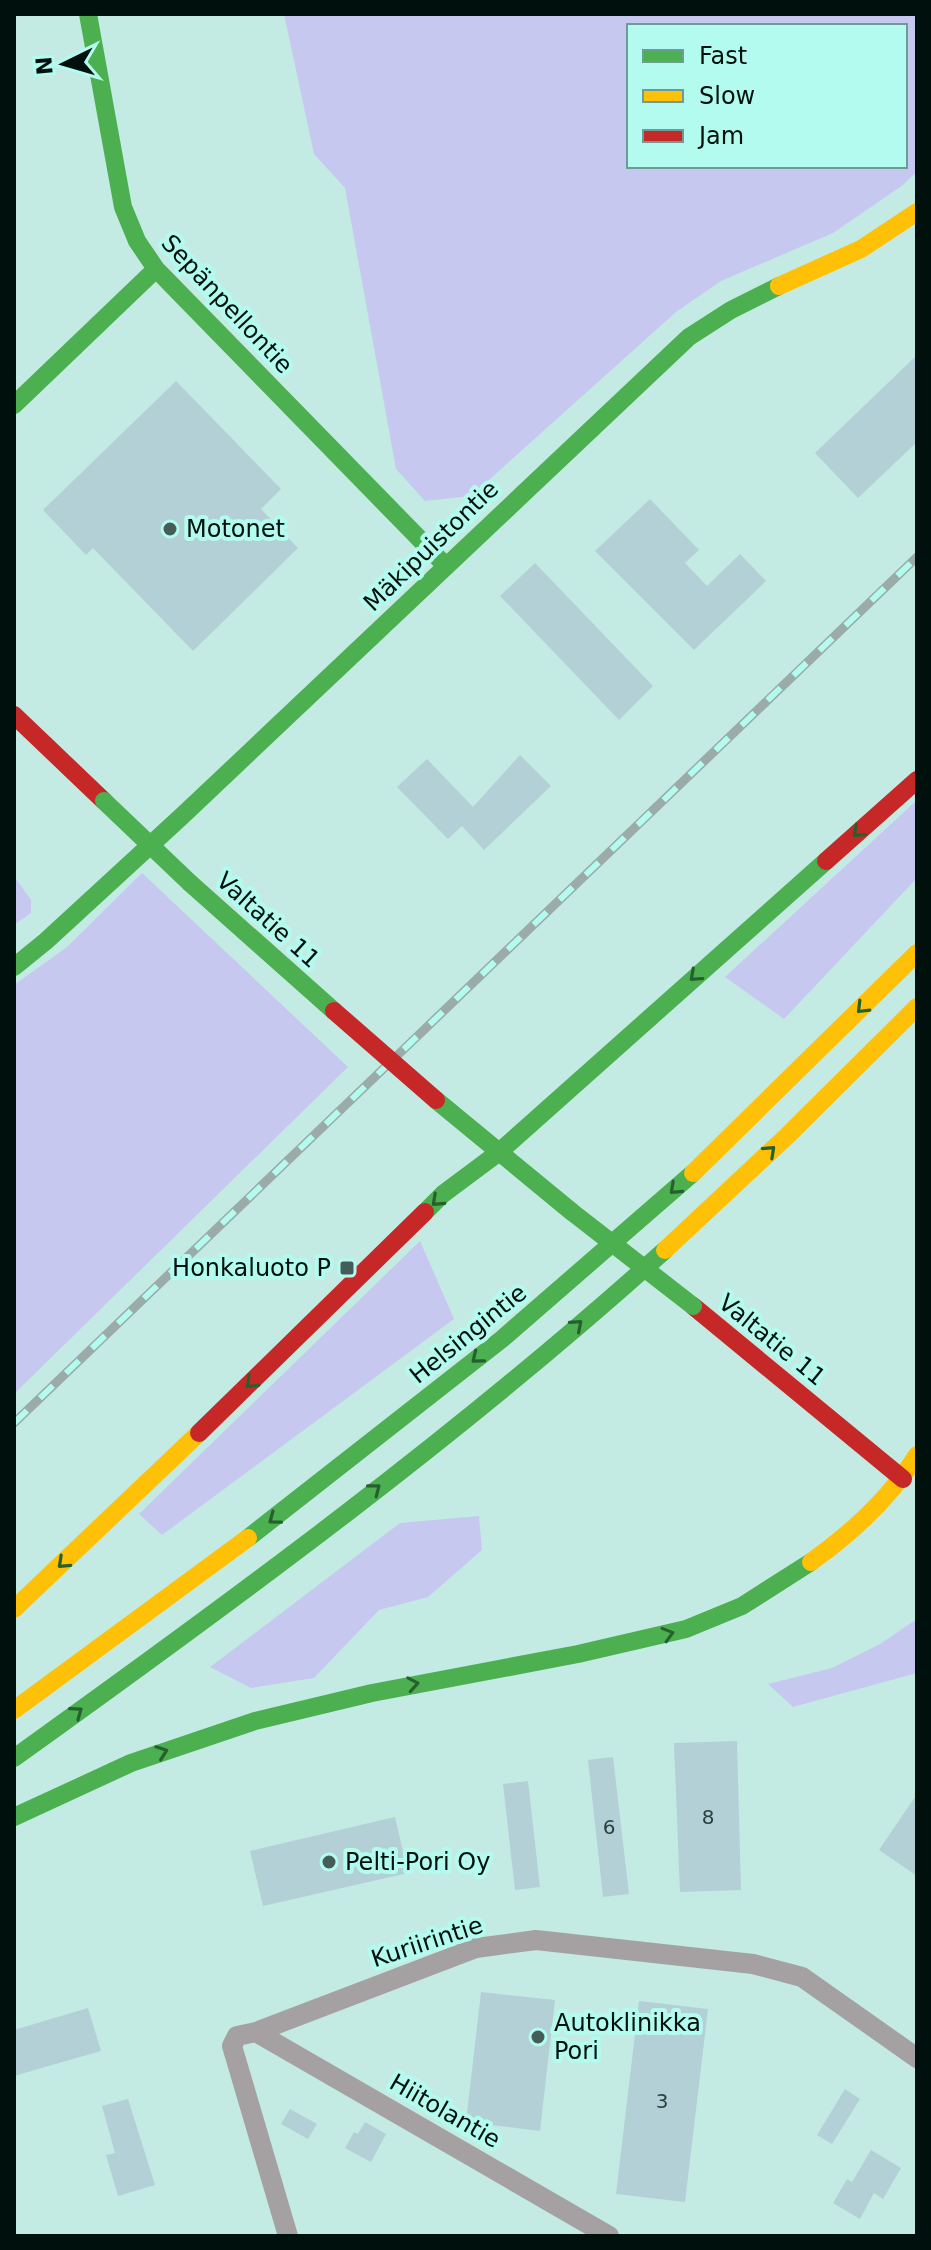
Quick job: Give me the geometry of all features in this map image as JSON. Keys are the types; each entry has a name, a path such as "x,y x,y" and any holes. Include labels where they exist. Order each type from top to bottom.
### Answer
{"main road":[{"name":"Sepänpellontie","path":"88,14 123,207 137,241 156,269 445,565"},
{"name":"Mäkipuistontie","path":"14,967 182,816 689,337 739,306 849,256 917,212"},
{"path":"14,405 156,269"},
{"name":"Valtatie 11","path":"14,715 190,883 436,1100 910,1485"},
{"path":"14,1609 443,1194 498,1153 917,780"},
{"name":"Helsingintie","path":"14,1710 157,1607 354,1458 533,1313 657,1206 809,1062 917,953"},
{"path":"14,1758 180,1639 363,1499 564,1336 703,1213 838,1087 917,1007"},
{"path":"14,1817 157,1754 276,1716 395,1687 583,1654 669,1634 728,1613 788,1580 910,1485 917,1455"}],"street":[{"name":"Kuriirintie","path":"288,2236 232,2046 237,2036 256,2032 476,1948 536,1940 753,1964 802,1977 917,2058"},
{"name":"Hiitolantie","path":"256,2032 609,2236"}],"shaded area":[{"path":"284,14 917,14 917,171 903,185 833,233 721,281 676,312 471,496 425,501 396,469 345,188 314,154"},
{"path":"917,800 917,878 784,1019 725,977"},
{"path":"142,873 348,1067 14,1394 14,985 67,947"},
{"path":"14,876 31,900 31,913 14,925"},
{"path":"420,1241 454,1319 162,1535 139,1514"},
{"path":"479,1516 482,1550 428,1597 379,1610 314,1678 251,1688 210,1667 400,1523"},
{"path":"917,1619 917,1673 793,1707 768,1684 832,1668 880,1644"}],"building":[{"path":"917,355 917,442 858,498 815,453"},
{"name":"Motonet","path":"176,381 281,489 261,509 298,548 193,651 93,548 86,555 43,510"},
{"path":"650,499 699,550 685,563 707,586 740,554 766,581 694,650 595,551"},
{"path":"535,563 653,686 619,720 500,596"},
{"path":"520,755 551,786 484,850 462,826 448,839 397,787 427,759 473,807"},
{"path":"737,1741 741,1890 680,1892 674,1743"},
{"path":"613,1757 629,1894 603,1897 588,1760"},
{"path":"528,1781 540,1887 515,1890 503,1784"},
{"path":"917,1794 917,1876 879,1850"},
{"name":"Pelti-Pori Oy","path":"395,1817 408,1873 263,1906 250,1851"},
{"path":"481,1992 555,2000 540,2131 466,2122"},
{"path":"639,2001 708,2009 685,2202 616,2194"},
{"path":"88,2008 101,2051 14,2076 14,2030"},
{"path":"845,2089 860,2099 832,2144 817,2135"},
{"path":"128,2099 155,2185 118,2196 106,2155 115,2153 102,2106"},
{"path":"290,2109 317,2124 308,2139 281,2124"},
{"path":"365,2122 386,2134 371,2162 345,2148 354,2132 358,2134"},
{"path":"871,2150 901,2168 883,2199 874,2193 860,2219 833,2203 847,2179 852,2182"}],"railway":[{"path":"14,1423 917,557"}],"traffic: fast":[{"path":"88,14 123,207 137,241 156,269 445,565"},
{"path":"14,405 156,269"},
{"path":"14,967 182,816 689,337 731,310 779,286"},
{"path":"104,801 190,883"},
{"path":"425,1212 443,1194 498,1153 826,861"},
{"path":"190,883 334,1011"},
{"path":"436,1100 572,1212"},
{"path":"248,1538 502,1339 693,1173"},
{"path":"572,1212 693,1306"},
{"path":"14,1758 347,1513 509,1384 665,1250"},
{"path":"14,1817 131,1763 255,1721 372,1693 578,1654 686,1629 742,1606 811,1562"}],"traffic: slow":[{"path":"779,286 861,249 917,212"},
{"path":"693,1173 917,953"},
{"path":"665,1250 788,1135 917,1007"},
{"path":"14,1609 199,1433"},
{"path":"811,1562 870,1513 895,1486 917,1455"},
{"path":"14,1710 248,1538"}],"traffic: jam":[{"path":"14,715 104,801"},
{"path":"826,861 917,780"},
{"path":"334,1011 436,1100"},
{"path":"199,1433 425,1212"},
{"path":"693,1306 903,1479"}],"place":[{"name":"Motonet","path":"170,529"},
{"name":"Honkaluoto P","path":"347,1268"},
{"name":"Pelti-Pori Oy","path":"329,1862"},
{"name":"Autoklinikka Pori","path":"538,2037"}]}
